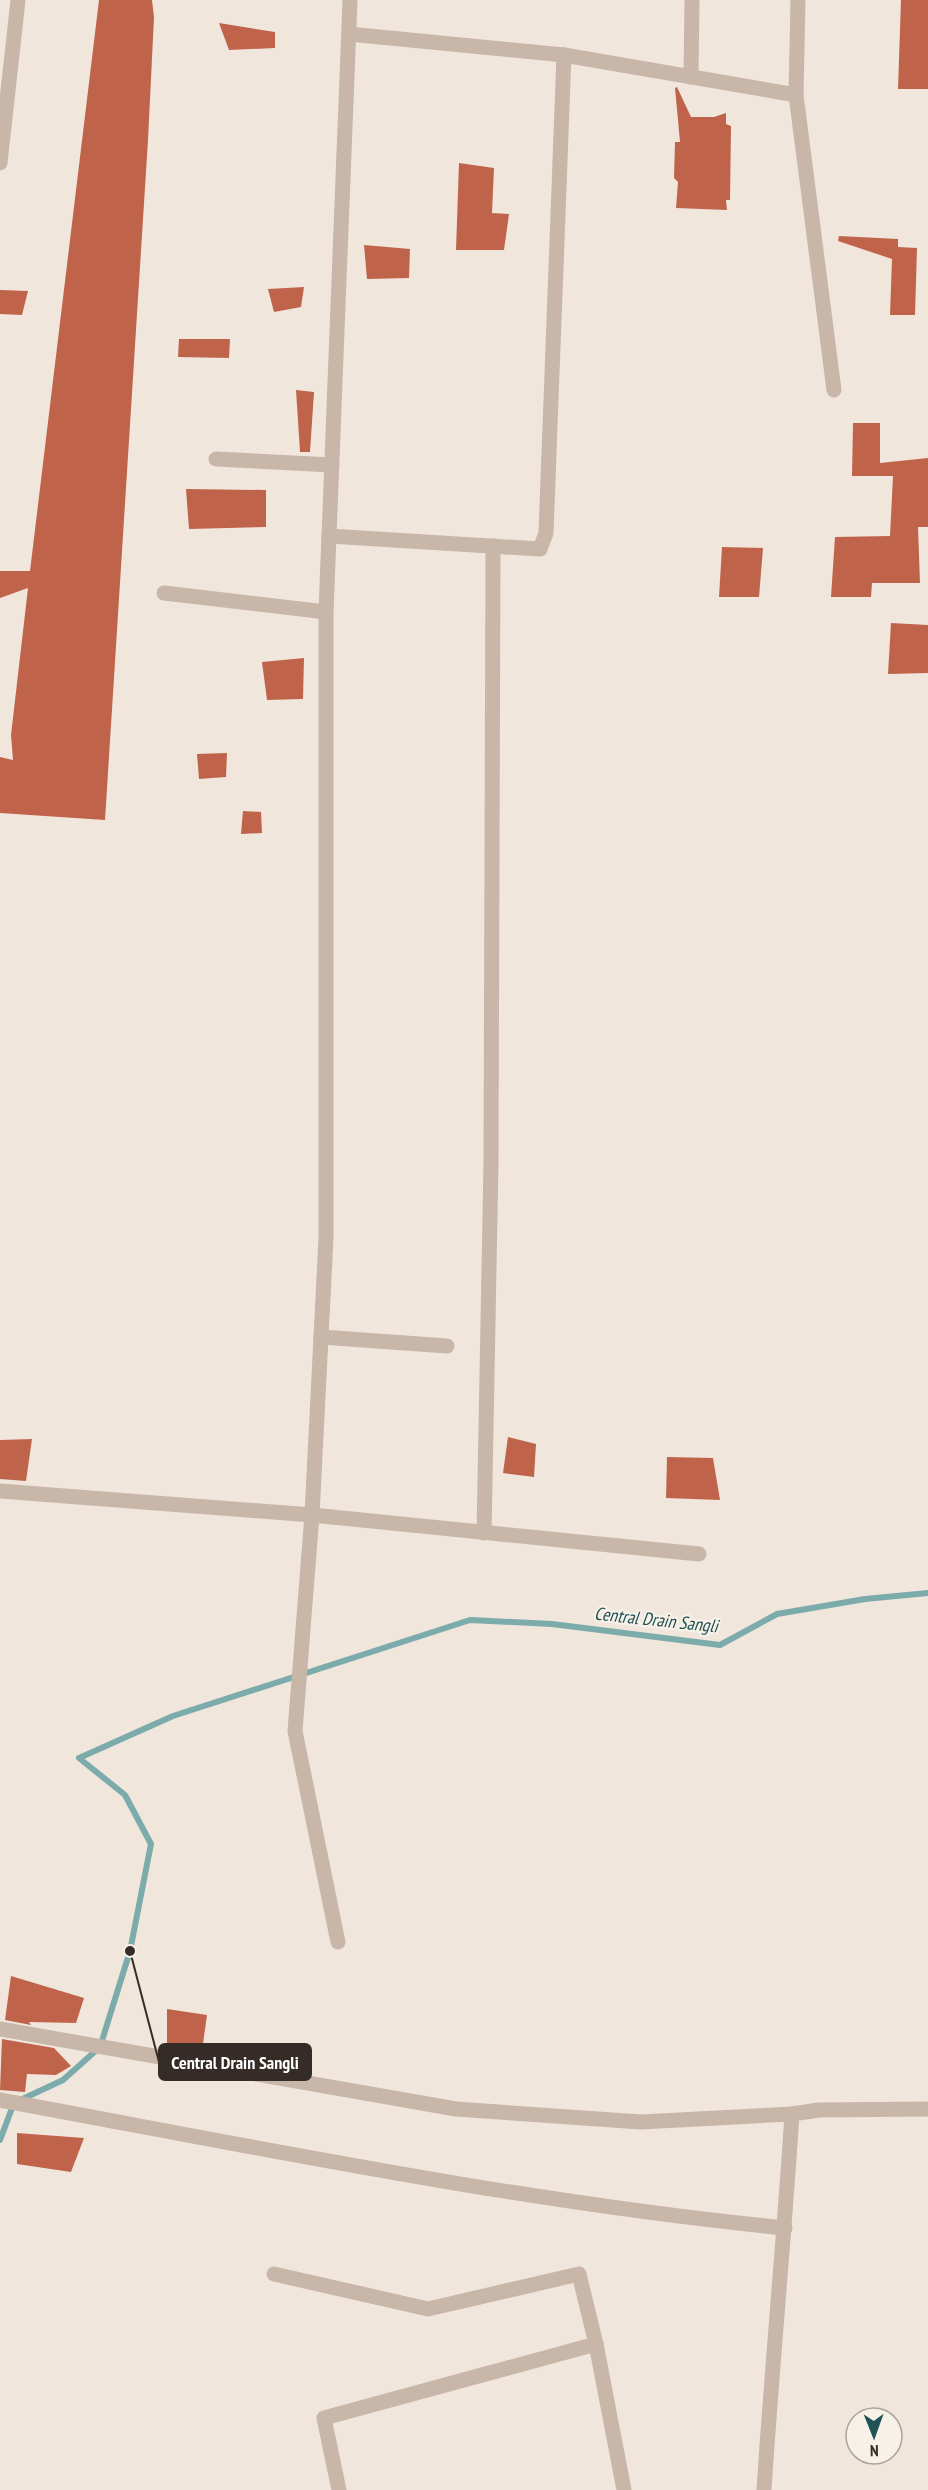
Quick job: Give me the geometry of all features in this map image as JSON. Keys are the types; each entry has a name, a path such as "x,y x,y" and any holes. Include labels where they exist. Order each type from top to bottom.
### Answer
{"street":[{"path":"0,163 18,0"},
{"path":"338,1942 295,1731 312,1515 326,1238 326,612 350,0"},
{"path":"691,77 692,0"},
{"path":"798,0 796,95 834,390"},
{"path":"349,34 564,55 796,95"},
{"path":"329,537 540,549 546,533 564,55"},
{"path":"216,459 332,465"},
{"path":"484,1533 491,1163 493,546"},
{"path":"164,592 326,612"},
{"path":"321,1337 447,1346"},
{"path":"0,1491 312,1515 699,1554"},
{"path":"0,2029 456,2109 641,2122 792,2115 819,2110 928,2109"},
{"path":"0,2100 476,2187 687,2219 785,2228"},
{"path":"764,2490 792,2115"},
{"path":"274,2274 428,2308 579,2274 596,2344 624,2490"},
{"path":"339,2490 324,2418 596,2344"}],"building":[{"path":"99,0 152,0 154,17 105,820 0,813 0,757 13,760 11,735 28,588 0,598 0,571 30,571"},
{"path":"901,0 928,0 928,89 898,89"},
{"path":"219,23 275,32 275,48 229,50"},
{"path":"677,87 691,117 714,117 726,113 726,124 731,126 730,200 726,200 727,210 676,208 678,182 674,178 675,142 680,142 675,88"},
{"path":"459,163 494,168 492,213 509,214 504,250 456,250"},
{"path":"839,236 898,239 898,247 917,248 915,315 890,315 892,259 838,241"},
{"path":"364,245 410,249 409,278 367,279"},
{"path":"304,287 301,307 274,312 268,289"},
{"path":"0,290 28,291 22,315 0,314"},
{"path":"179,339 230,339 229,358 178,357"},
{"path":"296,390 314,392 310,452 300,452"},
{"path":"853,423 880,423 880,463 928,458 928,527 918,527 920,583 872,583 871,597 831,597 835,537 890,536 893,476 852,476"},
{"path":"186,489 266,490 266,527 189,529"},
{"path":"722,547 763,548 759,597 719,597"},
{"path":"891,623 928,625 928,673 888,674"},
{"path":"304,658 303,699 267,700 262,662"},
{"path":"227,753 226,777 199,779 197,754"},
{"path":"243,811 261,812 262,833 241,834"},
{"path":"508,1437 536,1444 534,1477 503,1473"},
{"path":"32,1439 26,1481 0,1479 0,1440"},
{"path":"667,1457 713,1458 720,1500 666,1498"},
{"path":"11,1976 84,1998 76,2023 29,2022 31,2025 5,2020"},
{"path":"167,2009 207,2015 202,2051 167,2044"},
{"path":"2,2039 54,2048 71,2066 56,2075 27,2074 25,2092 0,2090"},
{"path":"17,2133 84,2138 71,2172 17,2164"}],"waterway":[{"path":"0,2140 14,2103 63,2080 100,2047 130,1951 151,1844 125,1795 79,1758 173,1716 470,1620 552,1624 720,1645 777,1614 865,1599 928,1593"}],"place":[{"name":"Central Drain Sangli","path":"130,1951"}]}
